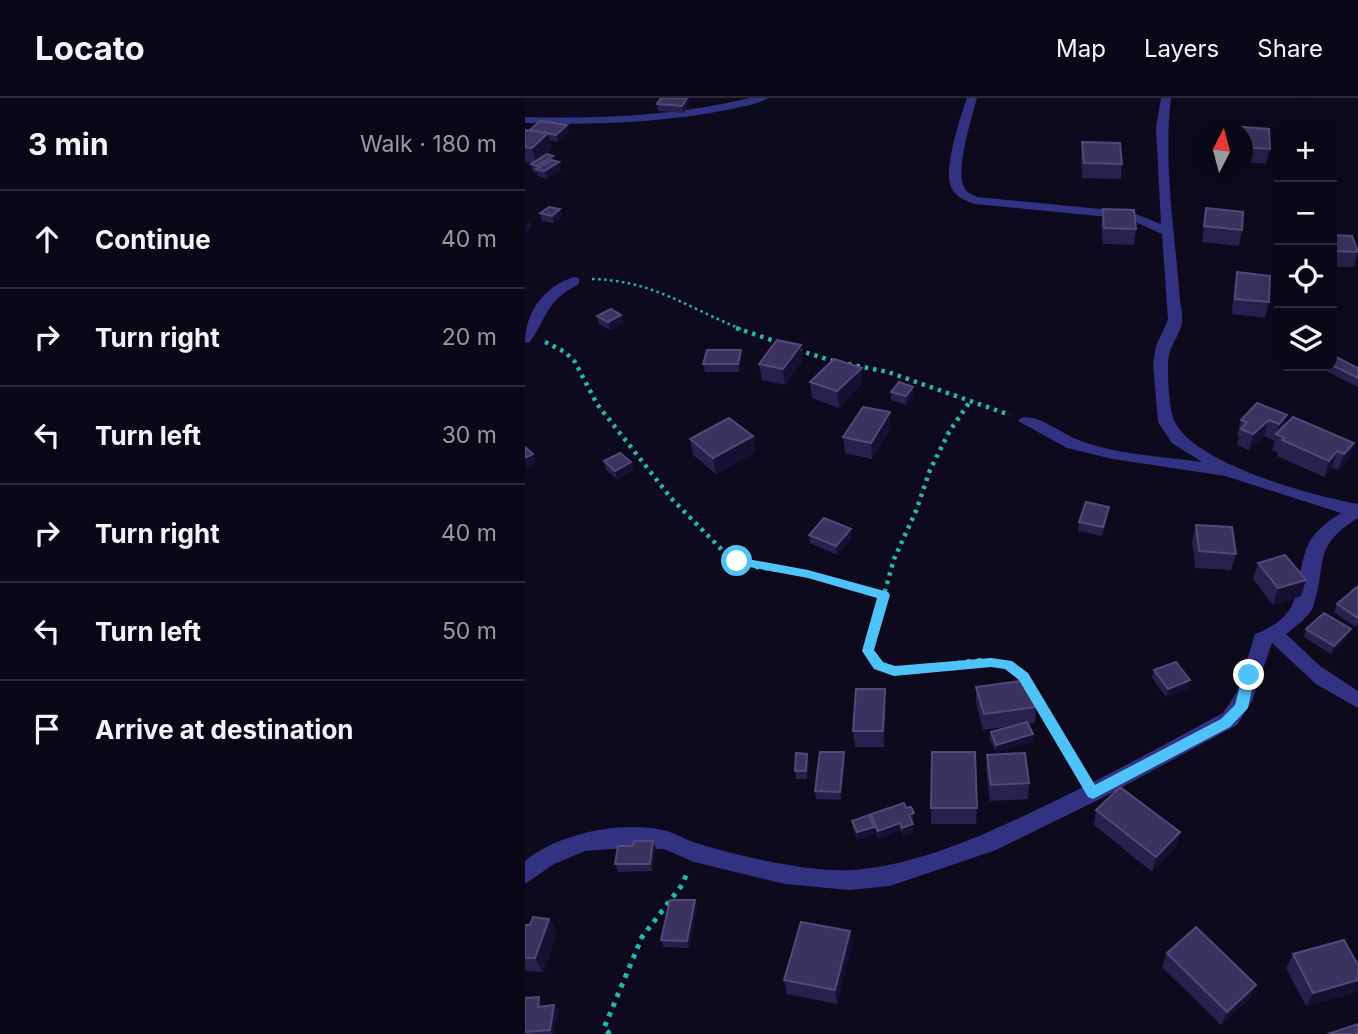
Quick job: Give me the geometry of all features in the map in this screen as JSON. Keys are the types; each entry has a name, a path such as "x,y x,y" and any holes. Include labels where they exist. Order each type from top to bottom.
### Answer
{"street":[{"path":"525,120 610,121 691,113 763,98"},
{"path":"972,98 959,141 956,185 964,195 975,200 1011,206 1131,216 1166,231"},
{"path":"1166,98 1162,127 1166,231 1175,320 1163,346 1160,364 1166,422 1178,439 1227,471"},
{"path":"525,132 541,120"},
{"path":"526,338 544,300 553,291 574,281"},
{"path":"1026,421 1073,444 1113,454 1227,471 1331,505 1358,510"},
{"path":"525,874 546,857 584,842 625,838 665,840 694,852 785,874 849,880 890,876 988,844 1093,793 1230,719 1241,708 1253,658 1262,639 1275,634 1304,607 1316,547 1332,526 1358,510"},
{"path":"1275,634 1292,654 1321,680 1358,700"}],"path":[{"path":"574,281 616,278 657,290 679,297 726,323 815,356 888,372 1026,421"},
{"path":"526,338 553,344 575,362 597,404 671,498 723,551 737,561 808,574 884,595"},
{"path":"971,400 949,432 930,470 916,511 894,559 868,651 878,665 894,671 991,663 1008,665 1023,677 1093,793"},
{"path":"610,1034 604,1028 642,937 682,885 694,852"}],"building":[{"path":"661,98 687,98 682,106 657,104"},
{"path":"540,121 567,125 556,135 530,130"},
{"path":"1253,128 1269,129 1270,149 1253,148"},
{"path":"525,130 548,133 532,148 525,147"},
{"path":"1082,142 1120,143 1122,164 1084,163"},
{"path":"547,154 553,156 537,166 531,164"},
{"path":"551,160 559,162 544,171 536,169"},
{"path":"549,207 560,209 552,216 540,213"},
{"path":"1206,208 1243,212 1242,230 1204,226"},
{"path":"1103,209 1134,210 1136,229 1104,228"},
{"path":"1337,235 1352,236 1358,252 1337,251"},
{"path":"1237,272 1270,276 1269,302 1235,299"},
{"path":"611,309 621,315 608,322 597,316"},
{"path":"777,340 801,345 783,369 759,364"},
{"path":"707,350 741,350 738,364 703,364"},
{"path":"1337,358 1358,368 1358,378 1337,368"},
{"path":"834,359 862,368 837,391 810,382"},
{"path":"899,382 913,387 906,396 891,392"},
{"path":"1257,403 1287,415 1279,424 1269,420 1253,434 1241,429 1247,422 1241,420"},
{"path":"863,407 890,412 871,443 843,437"},
{"path":"1293,417 1354,443 1344,454 1337,451 1329,461 1282,440 1284,438 1276,434"},
{"path":"729,418 753,436 713,458 690,439"},
{"path":"525,447 533,454 525,458"},
{"path":"620,453 631,462 615,471 604,461"},
{"path":"1086,502 1109,507 1103,527 1079,522"},
{"path":"824,518 851,529 836,546 809,535"},
{"path":"1196,525 1232,527 1236,554 1199,551"},
{"path":"1285,555 1306,580 1278,588 1258,563"},
{"path":"1358,586 1358,618 1337,604"},
{"path":"1324,613 1351,629 1334,646 1306,629"},
{"path":"1176,662 1190,680 1168,689 1154,670"},
{"path":"1028,680 1036,707 984,714 976,687"},
{"path":"856,689 885,689 883,731 853,731"},
{"path":"1027,722 1033,734 996,745 991,732"},
{"path":"820,752 844,752 840,792 815,791"},
{"path":"932,752 975,752 977,808 931,808"},
{"path":"796,753 807,754 806,771 795,771"},
{"path":"1025,753 1029,783 991,785 987,755"},
{"path":"1120,787 1180,832 1156,857 1096,810"},
{"path":"904,803 906,808 911,807 914,813 909,815 913,824 902,828 900,823 878,831 871,814"},
{"path":"869,815 874,827 857,832 852,821"},
{"path":"634,841 653,841 650,864 615,864 618,846 633,846"},
{"path":"670,900 695,900 687,941 661,940"},
{"path":"533,917 549,919 535,958 525,958 525,925 530,925"},
{"path":"801,922 850,931 835,990 784,980"},
{"path":"1196,927 1256,985 1227,1012 1167,953"},
{"path":"1344,940 1358,965 1358,980 1313,993 1293,954"},
{"path":"539,997 538,1007 554,1005 550,1030 525,1032 525,998"},
{"path":"1358,1024 1358,1034 1328,1034"}],"route":[{"path":"737,561 756,567 808,574 884,595 868,651 878,665 894,671 991,663 1008,665 1023,677 1093,793 1226,723 1241,708 1249,675"}]}
